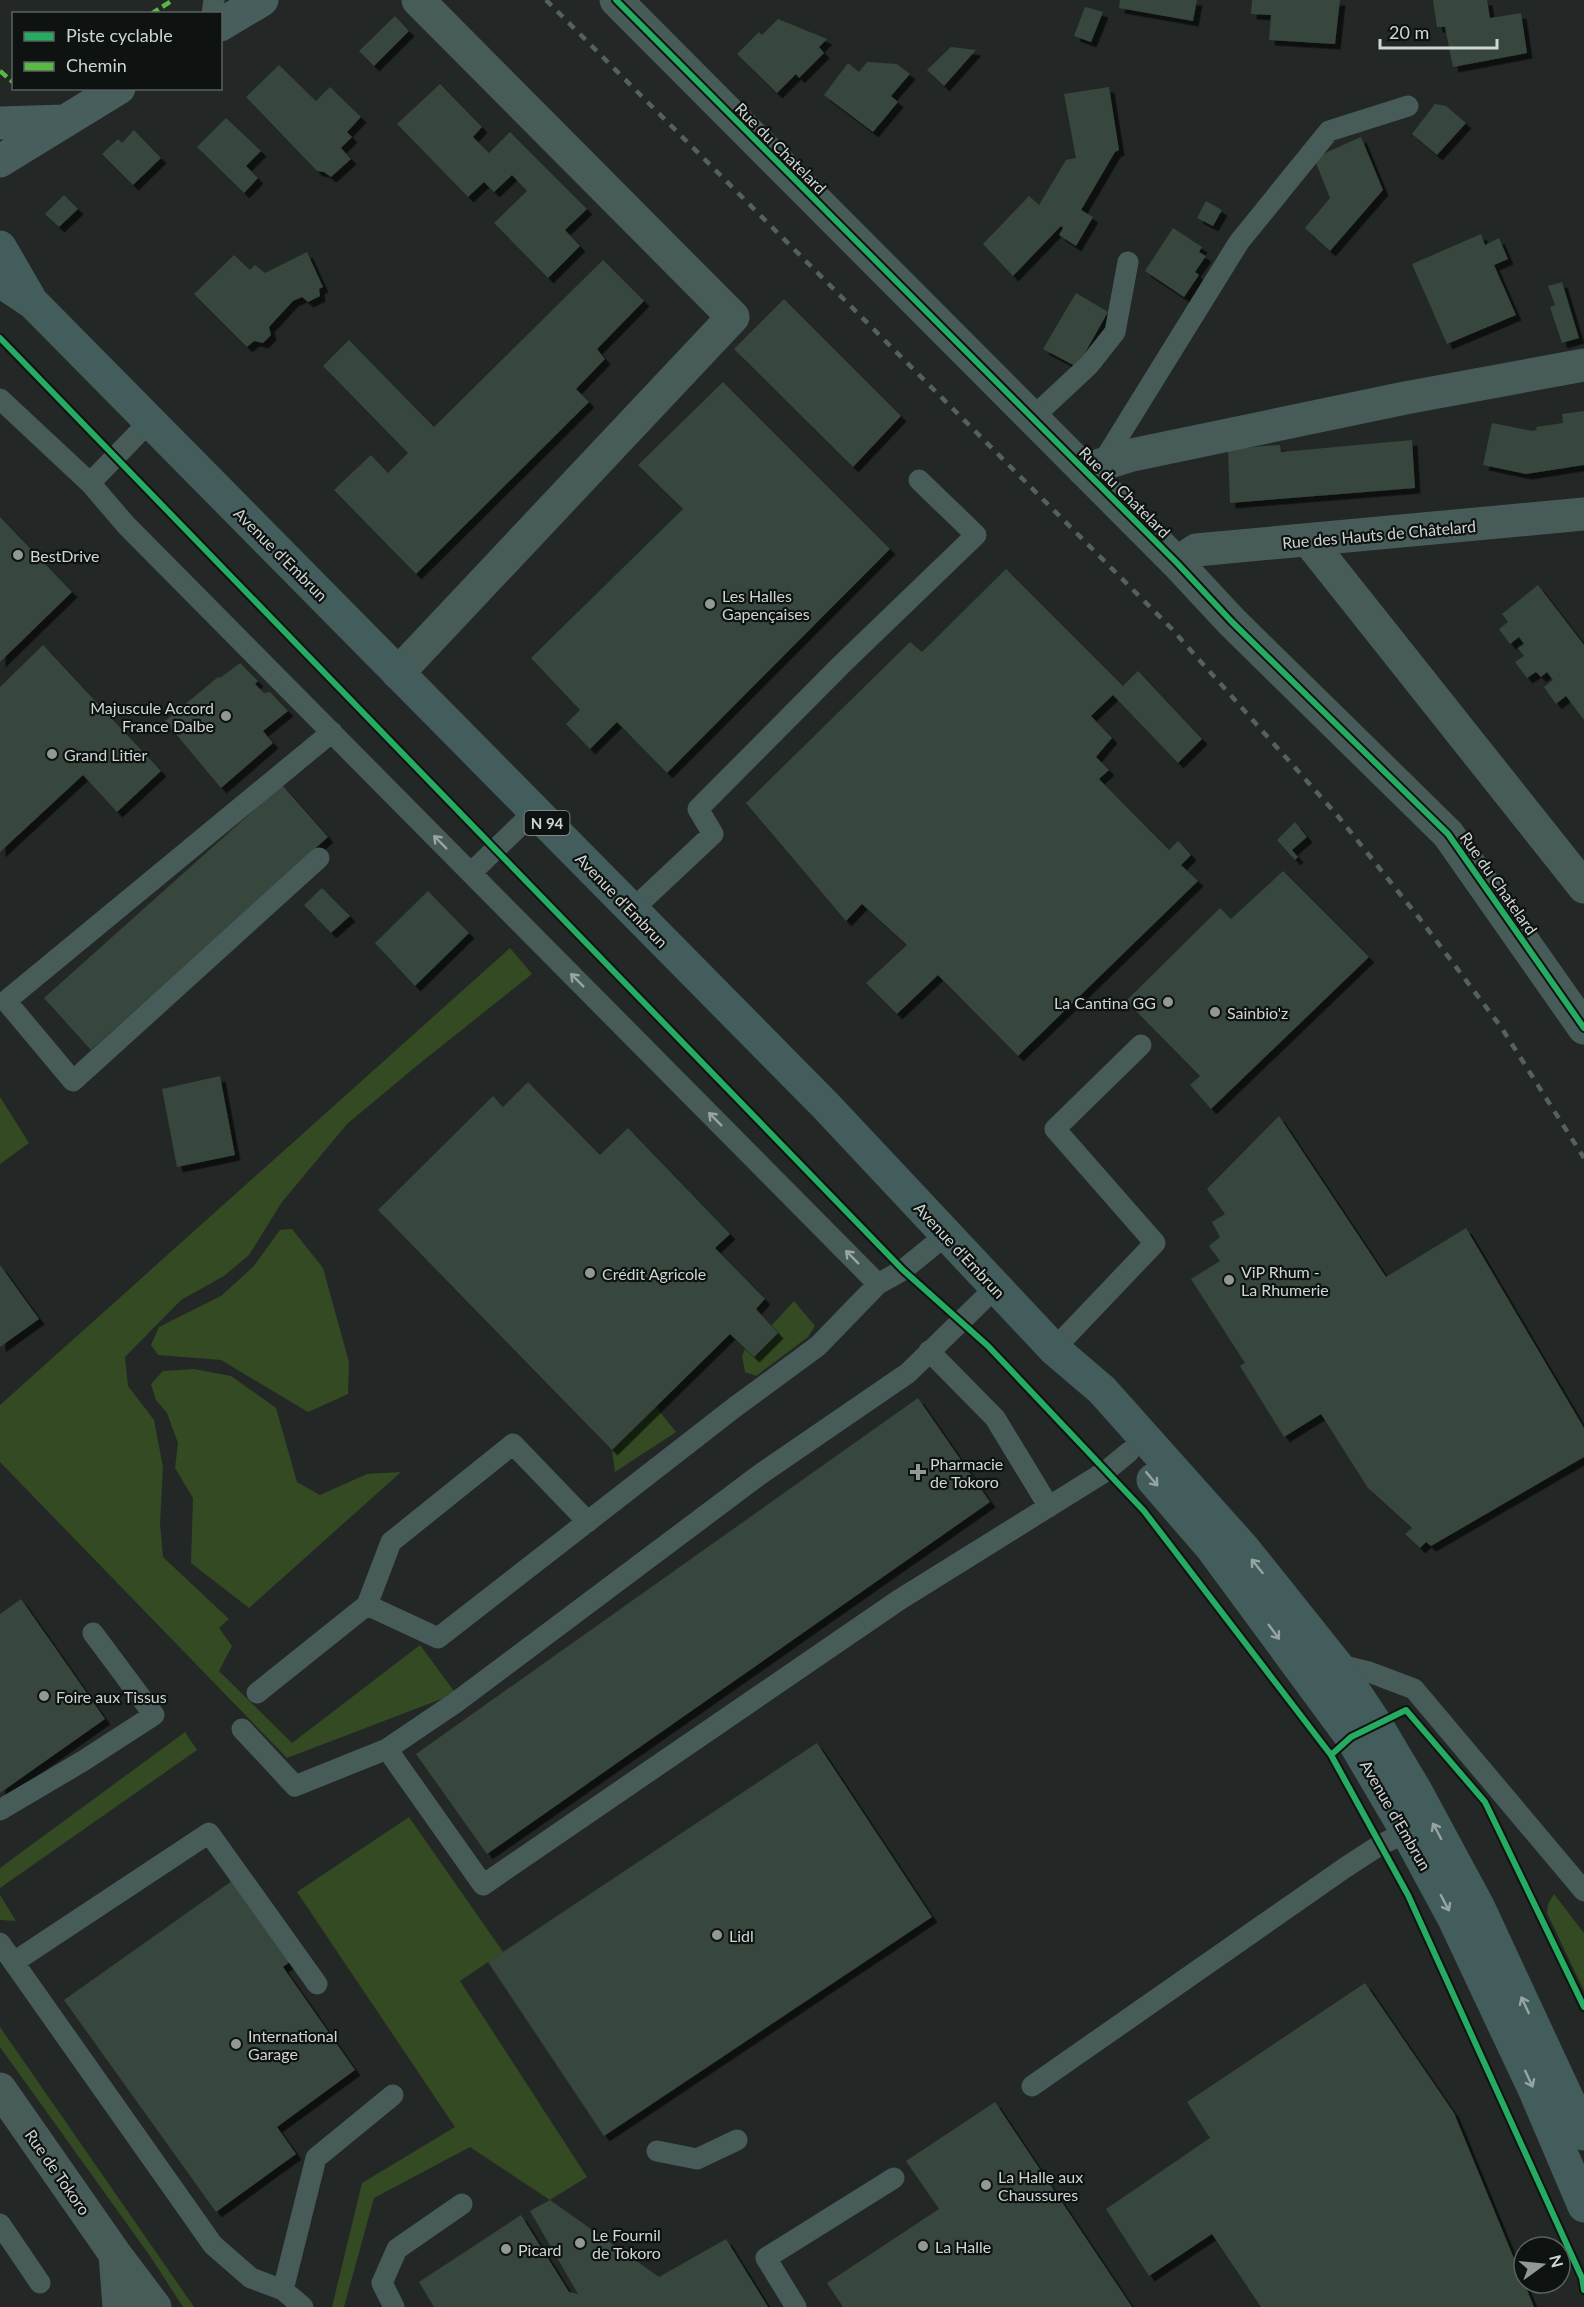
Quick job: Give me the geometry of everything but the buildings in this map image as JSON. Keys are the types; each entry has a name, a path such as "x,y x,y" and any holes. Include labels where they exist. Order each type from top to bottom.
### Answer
{"main road":[{"path":"222,24 262,0"},
{"path":"0,161 116,90"},
{"path":"0,123 67,121"},
{"name":"Avenue d'Embrun","path":"0,247 33,303"},
{"name":"Avenue d'Embrun","path":"0,281 33,303 847,1128 1054,1349 1102,1390 1244,1549 1336,1664 1376,1724 1416,1791 1478,1906 1584,2134"},
{"name":"Avenue d'Embrun","path":"1054,1349 1130,1452 1211,1547 1351,1737 1407,1832 1454,1919 1535,2091 1584,2206"}],"street":[{"path":"398,673 733,317 417,0"},
{"name":"Rue du Chatelard","path":"616,0 1032,419 1092,468 1232,622 1448,834 1584,1028"},
{"path":"1092,468 1132,455 1405,398 1584,365"},
{"name":"Rue des Hauts de Châtelard","path":"1177,563 1196,550 1584,514"},
{"path":"1309,541 1584,887"},
{"name":"Rue de Tokoro","path":"0,2090 155,2307"},
{"path":"115,2254 118,2306"}],"lane":[{"path":"1092,468 1239,242 1329,131 1408,106"},
{"path":"1032,419 1089,365 1116,332 1128,262"},
{"path":"0,399 90,483 126,525 878,1284"},
{"path":"90,483 150,421"},
{"path":"632,910 712,834 698,809 841,665 976,535 919,480"},
{"path":"320,858 73,1081 6,1001 332,732"},
{"path":"471,873 535,811"},
{"path":"1054,1349 1155,1244 1055,1129 1141,1045"},
{"path":"367,1605 438,1638 735,1407 818,1346 878,1284 903,1270 946,1234"},
{"path":"242,1729 294,1786 387,1749 455,1702 762,1473 908,1373 995,1288"},
{"path":"929,1351 995,1418 1049,1507"},
{"path":"257,1693 367,1605 391,1542 513,1444 588,1522"},
{"path":"387,1749 483,1885 899,1600 1106,1471 1130,1452"},
{"path":"0,1809 83,1761 153,1715 93,1633"},
{"path":"1336,1664 1369,1672 1414,1689 1584,1891"},
{"path":"1032,2086 1346,1867 1380,1845 1407,1832"},
{"path":"14,1962 209,1833 317,1984"},
{"path":"0,1943 213,2245 251,2278 283,2290 303,2307"},
{"path":"283,2290 316,2158 393,2095"},
{"path":"657,2151 697,2159 737,2140"},
{"path":"796,2307 766,2258 894,2178"},
{"path":"394,2307 382,2283 397,2249 462,2204"},
{"path":"0,2224 40,2283"}],"green space":[{"path":"510,948 532,974 347,1124 282,1202 249,1255 224,1276 181,1300 125,1357 128,1386 154,1420 163,1467 160,1523 163,1557 229,1619 219,1628 232,1646 219,1671 292,1743 420,1645 454,1691 444,1698 287,1758 0,1462 0,1405"},
{"path":"0,1097 29,1143 0,1164"},
{"path":"292,1229 323,1268 349,1362 348,1394 308,1412 221,1360 158,1355 151,1345 159,1327 221,1296 253,1267 280,1230"},
{"path":"794,1301 815,1326 808,1337 756,1376 745,1372 742,1356 745,1349 754,1357 778,1333 771,1326"},
{"path":"194,1369 231,1376 276,1408 297,1482 320,1495 367,1474 401,1472 249,1608 191,1563 193,1498 175,1468 178,1443 167,1413 156,1400 151,1384 163,1371"},
{"path":"656,1407 676,1432 615,1472 612,1450"},
{"path":"185,1732 197,1750 0,1888 0,1868"},
{"path":"409,1817 503,1952 460,1981 587,2177 550,2200 470,2147 374,2198 344,2307 332,2307 362,2183 455,2127 297,1892"},
{"path":"1554,1894 1584,1933 1584,1991 1547,1913 1548,1904"},
{"path":"0,1895 16,1921 0,1920"},
{"path":"0,2027 194,2307 183,2307 150,2256 0,2047"}],"railway":[{"path":"546,0 1171,628 1337,815 1420,919 1501,1027 1584,1158"}],"marked path":[{"path":"154,12 173,0"},
{"path":"0,71 12,81"}],"cycle path":[{"path":"616,0 1177,563 1232,622 1448,834 1584,1028"},
{"path":"0,338 903,1270 988,1346 1144,1511 1331,1755 1408,1895 1582,2278 1584,2290"},
{"path":"1331,1755 1351,1737 1406,1710 1485,1802 1584,2007"}],"place":[{"name":"BestDrive","path":"18,555"},
{"name":"Les Halles Gapençaises","path":"710,604"},
{"name":"Majuscule Accord France Dalbe","path":"226,716"},
{"name":"Grand Litier","path":"52,754"},
{"name":"La Cantina GG","path":"1168,1002"},
{"name":"Sainbio'z","path":"1215,1012"},
{"name":"Crédit Agricole","path":"590,1273"},
{"name":"ViP Rhum - La Rhumerie","path":"1229,1280"},
{"name":"Pharmacie de Tokoro","path":"918,1472"},
{"name":"Foire aux Tissus","path":"44,1696"},
{"name":"Lidl","path":"717,1935"},
{"name":"International Garage","path":"236,2044"},
{"name":"La Halle aux Chaussures","path":"986,2185"},
{"name":"Le Fournil de Tokoro","path":"580,2243"},
{"name":"La Halle","path":"923,2246"},
{"name":"Picard","path":"506,2249"}]}
